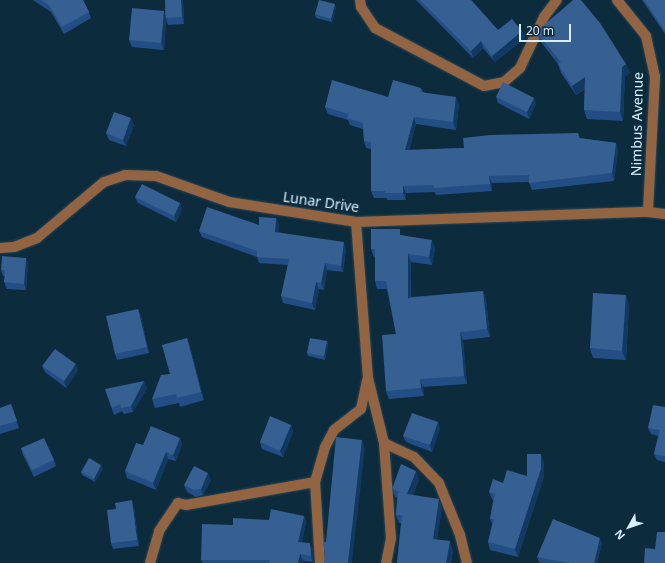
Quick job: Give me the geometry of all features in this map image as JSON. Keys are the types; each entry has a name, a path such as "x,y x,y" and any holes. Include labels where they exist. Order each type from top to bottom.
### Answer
{"street":[{"path":"360,0 361,7 375,28 484,86 504,82 520,68 544,17 557,0"},
{"name":"Nimbus Avenue","path":"617,0 646,36 655,77 648,212"},
{"name":"Lunar Drive","path":"0,248 14,247 36,238 104,182 125,175 156,176 229,202 356,222 648,212 665,214"},
{"path":"356,222 368,378 384,443 391,538 386,563"},
{"path":"320,563 315,482 325,447 334,430 361,409 368,378"},
{"path":"384,443 414,457 439,483 460,535 467,563"},
{"path":"150,563 160,531 178,504 186,505 315,482"}],"building":[{"path":"41,0 83,0 89,12 62,27 49,5"},
{"path":"165,0 181,0 182,17 166,18"},
{"path":"319,0 335,4 331,19 315,14"},
{"path":"420,0 471,0 498,30 512,19 522,31 492,56 481,41 471,51"},
{"path":"573,0 581,0 600,23 626,64 622,67 620,112 584,110 585,77 572,86 558,64 561,62 536,32"},
{"path":"644,0 665,0 665,31"},
{"path":"132,8 164,11 161,43 129,40"},
{"path":"332,80 388,97 393,80 421,88 420,92 456,97 453,122 414,117 405,150 464,148 463,138 490,135 578,133 579,138 616,143 612,173 529,183 529,175 489,176 490,184 434,188 434,185 403,186 403,193 371,191 371,142 364,141 363,123 347,118 349,114 325,107"},
{"path":"503,82 534,98 527,112 496,97"},
{"path":"114,112 131,118 123,140 106,133"},
{"path":"142,184 180,203 174,216 135,197"},
{"path":"207,207 259,225 259,217 276,218 275,232 344,242 341,266 325,263 321,283 316,282 312,303 281,296 289,259 257,257 257,251 199,231"},
{"path":"371,229 400,229 400,235 432,240 429,257 408,254 408,298 483,291 487,329 460,332 464,376 420,379 421,388 386,391 382,335 396,334 386,281 375,281 375,249 371,249"},
{"path":"2,256 26,258 24,284 4,282 5,270 1,270"},
{"path":"593,293 626,295 622,351 590,348"},
{"path":"138,309 147,347 115,354 106,316"},
{"path":"187,338 201,392 177,398 176,394 152,399 161,375 170,374 162,345"},
{"path":"310,338 327,341 324,356 307,353"},
{"path":"55,349 76,364 64,381 42,366"},
{"path":"144,381 131,406 121,408 120,404 112,408 105,389"},
{"path":"11,404 17,421 0,426 0,408"},
{"path":"653,405 665,407 665,456 654,454 660,430 648,428"},
{"path":"412,413 438,422 430,445 403,436"},
{"path":"270,416 291,425 280,451 260,442"},
{"path":"151,426 180,438 173,455 166,452 153,483 125,471 136,443 143,445"},
{"path":"336,437 362,440 348,563 324,563 325,555 323,542 326,542"},
{"path":"44,438 54,460 32,470 21,448"},
{"path":"527,454 541,454 541,469 515,549 488,542 494,519 490,519 495,494 489,492 493,479 503,483 507,470 527,476"},
{"path":"89,458 101,465 94,479 81,472"},
{"path":"401,464 416,471 407,494 439,499 433,539 450,541 446,563 397,563 402,515 396,515 398,492 403,493 392,489"},
{"path":"194,466 208,473 201,489 194,490 184,485"},
{"path":"132,500 137,540 111,543 107,510 116,509 115,503"},
{"path":"271,509 304,516 298,542 310,543 311,556 300,554 298,563 269,563 270,560 201,560 202,524 233,525 233,518 269,520"},
{"path":"553,519 600,538 594,563 569,563 537,557"},
{"path":"657,532 665,532 665,563 644,563 645,548 655,549"}]}
